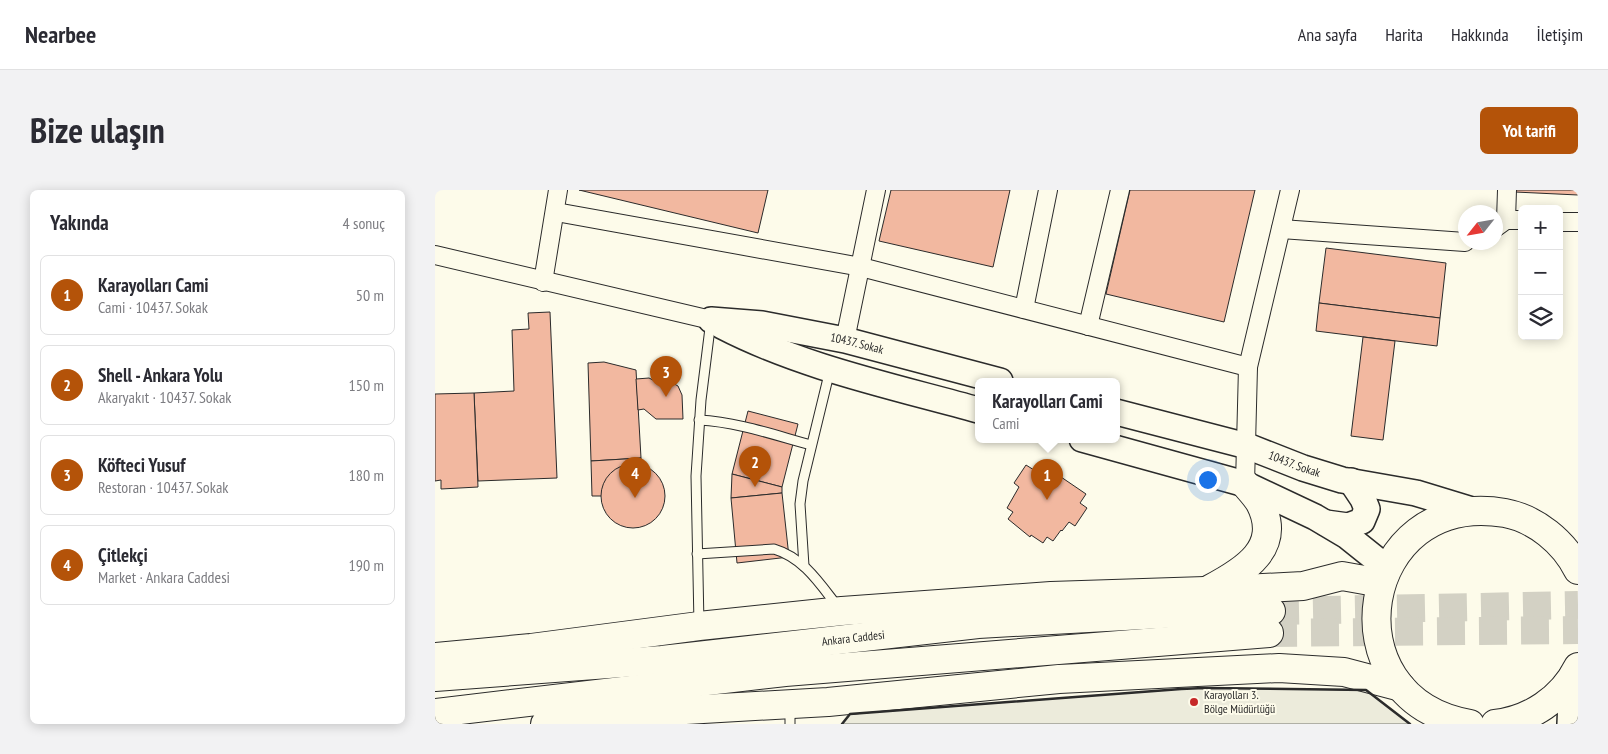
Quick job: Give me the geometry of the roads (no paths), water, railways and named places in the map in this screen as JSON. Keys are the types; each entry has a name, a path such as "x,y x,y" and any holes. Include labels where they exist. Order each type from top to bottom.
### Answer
{"main road":[{"path":"1205,591 1247,567 1265,542 1267,529 1265,515 1259,501 1245,484"},
{"path":"1463,723 1433,712 1421,705 1401,686 1385,660 1377,630 1377,599 1384,576 1401,549 1417,532 1445,517 1475,511 1492,511 1510,514 1542,528 1556,540 1578,568"},
{"path":"435,657 531,648 699,626 841,612 1051,596 1303,586 1342,576 1384,576"},
{"name":"Ankara Caddesi","path":"435,677 662,660 977,624 1198,612 1270,622 785,672 435,713"},
{"path":"545,724 668,711 790,714 1059,679 1279,668 1343,672 1401,686"},
{"path":"1495,724 1520,719 1533,712 1559,694 1576,670"}],"street":[{"path":"543,282 559,190"},
{"path":"845,340 876,190"},
{"path":"1024,309 1048,190"},
{"path":"1088,326 1120,190"},
{"path":"1245,484 1248,367 1290,190"},
{"path":"1507,190 1508,223"},
{"path":"556,212 861,267 1248,367"},
{"path":"1563,222 1578,222"},
{"path":"1281,230 1458,242"},
{"name":"10437. Sokak","path":"435,255 543,282 711,320 762,324 845,340 989,378"},
{"name":"10437. Sokak","path":"711,320 751,341 830,368 975,409"},
{"name":"10437. Sokak","path":"1120,413 1247,446 1303,468 1351,481 1416,493 1475,511"},
{"path":"1096,443 1245,484 1323,522 1347,536 1384,576"},
{"path":"1323,522 1348,526 1362,521 1367,509 1351,481"},
{"path":"1570,724 1576,670"}],"lane":[{"path":"699,626 696,476 699,420 711,320"},
{"path":"804,566 800,504 803,481 830,368"},
{"path":"699,420 741,425 811,445"},
{"path":"697,554 774,549 785,552 804,566 841,612"}],"tunnel":[{"path":"1271,611 1578,605"},
{"path":"1269,633 1578,630"}],"place":[{"name":"Köfteci Yusuf","path":"666,397"},
{"name":"Shell - Ankara Yolu","path":"755,487"},
{"name":"Çitlekçi","path":"635,498"},
{"name":"Karayolları Cami","path":"1047,500"},
{"name":"Karayolları 3. Bölge Müdürlüğü","path":"1194,702"}]}
